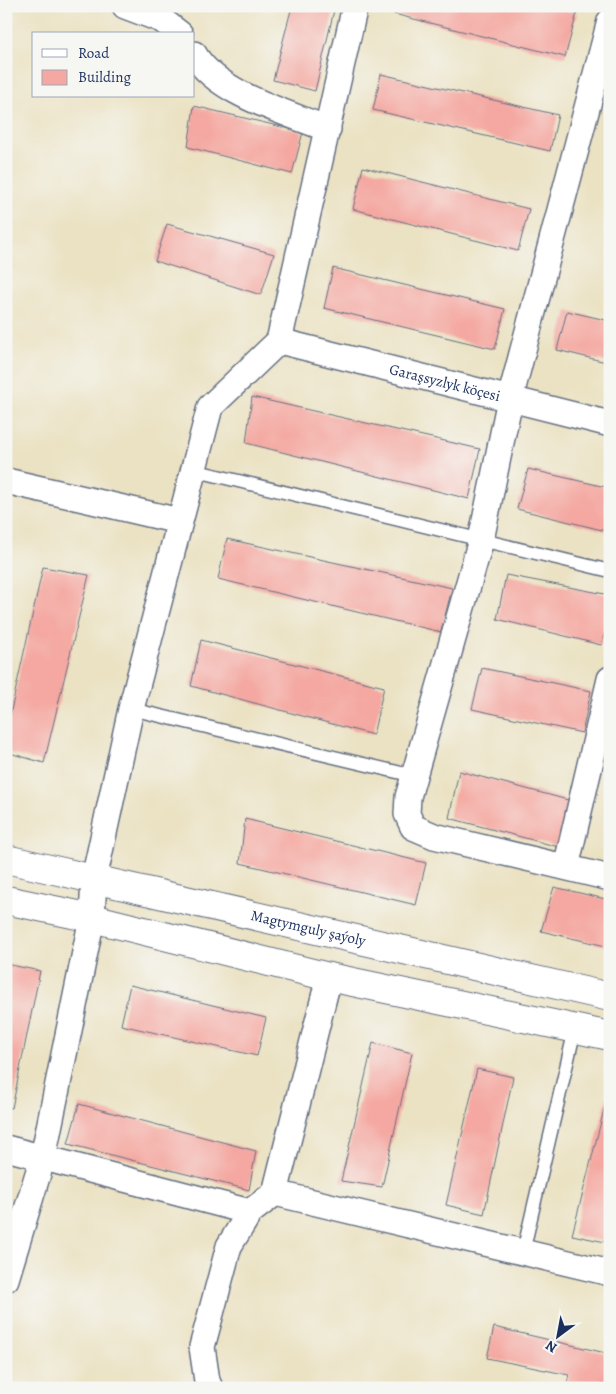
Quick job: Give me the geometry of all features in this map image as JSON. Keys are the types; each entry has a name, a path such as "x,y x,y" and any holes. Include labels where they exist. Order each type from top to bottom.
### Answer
{"street":[{"path":"125,6 162,20 177,32"},
{"path":"6,1279 43,1157 92,918 94,879 131,708 210,407 279,341 356,6"},
{"path":"610,23 510,399 480,540 408,797 407,814 414,827 434,836 610,878"},
{"path":"195,56 200,64 242,96 328,129"},
{"name":"Garaşsyzlyk köçesi","path":"279,341 610,424"},
{"path":"6,481 179,521"},
{"path":"566,867 610,679"},
{"name":"Magtymguly şaýoly","path":"6,859 610,997"},
{"path":"6,900 92,918 329,977 610,1036"},
{"path":"210,1388 207,1381 202,1346 230,1246 250,1212 275,1193 329,977"},
{"path":"6,1148 250,1212"},
{"path":"275,1193 610,1273"}],"lane":[{"path":"193,470 610,571"},
{"path":"131,708 414,776"},
{"path":"523,1252 575,1029"}],"building":[{"path":"292,6 335,6 315,91 273,80"},
{"path":"396,6 552,6 577,13 565,57 394,14"},
{"path":"381,74 558,115 550,151 373,110"},
{"path":"194,106 303,132 292,174 188,147"},
{"path":"363,167 529,209 518,251 353,209"},
{"path":"167,224 274,254 261,295 155,261"},
{"path":"333,268 505,309 495,349 324,308"},
{"path":"567,311 610,321 610,363 557,350"},
{"path":"252,397 480,449 469,499 246,443"},
{"path":"528,469 610,488 610,532 517,509"},
{"path":"227,539 452,588 441,632 218,579"},
{"path":"43,567 89,575 44,763 6,752 6,733"},
{"path":"506,575 610,595 610,617 601,645 497,619"},
{"path":"201,640 384,687 373,735 191,686"},
{"path":"482,668 591,691 582,733 472,709"},
{"path":"459,771 568,800 559,847 449,818"},
{"path":"245,819 426,863 416,905 240,863"},
{"path":"554,887 610,900 610,947 541,931"},
{"path":"6,964 40,971 12,1108 6,1107"},
{"path":"130,985 266,1018 257,1056 121,1025"},
{"path":"373,1043 412,1053 382,1187 341,1181"},
{"path":"477,1069 513,1077 484,1214 446,1205"},
{"path":"607,1098 610,1099 610,1243 572,1235"},
{"path":"79,1104 256,1151 249,1190 68,1144"},
{"path":"494,1327 610,1354 610,1386 601,1384 600,1388 566,1388 569,1375 487,1358"}]}
